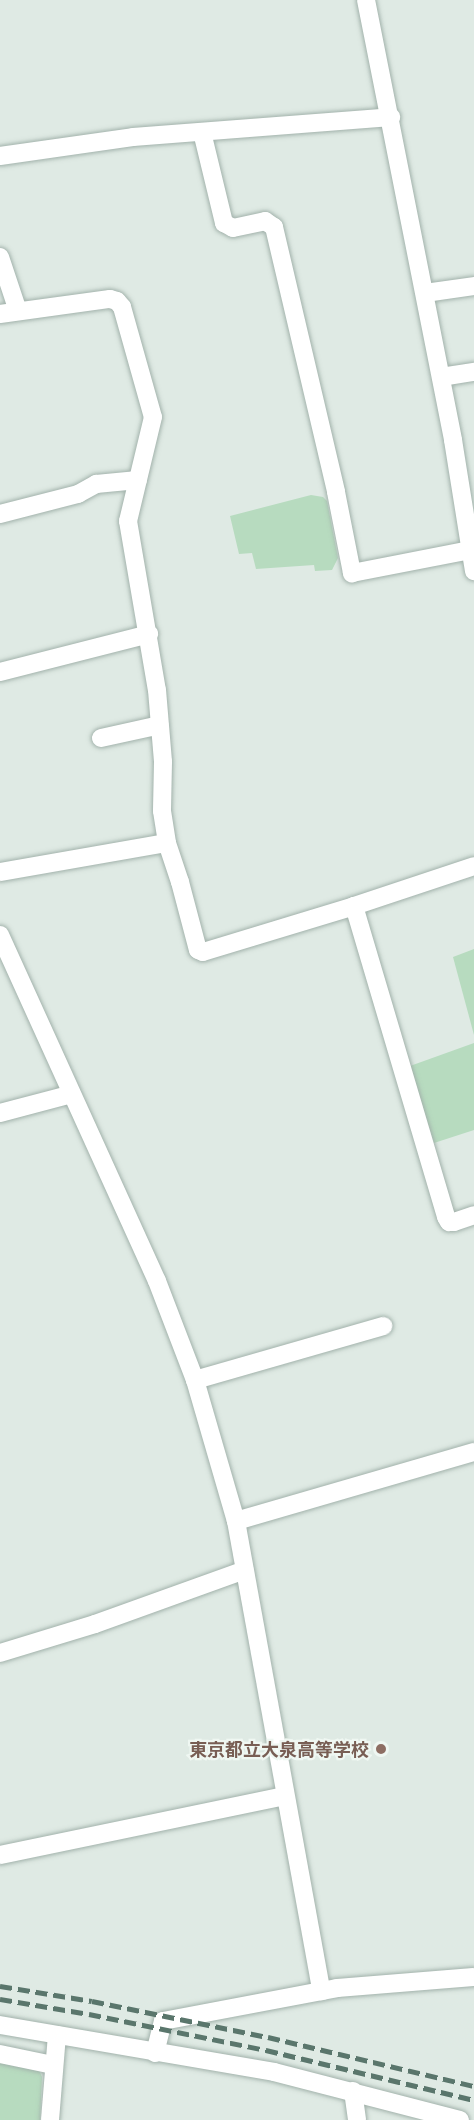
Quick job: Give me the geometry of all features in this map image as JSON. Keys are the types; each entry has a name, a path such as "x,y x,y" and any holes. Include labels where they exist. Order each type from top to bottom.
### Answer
{"street":[{"path":"366,0 441,377 474,571"},
{"path":"0,156 133,137 391,117"},
{"path":"202,132 224,223 233,228 265,221 274,227 336,492 352,573 470,550"},
{"path":"0,257 18,310"},
{"path":"425,293 474,285"},
{"path":"0,314 110,298 122,307 153,417 128,521 149,634 160,725 163,762 162,811 167,843 198,950 203,952 354,906 474,866"},
{"path":"441,377 474,372"},
{"path":"0,514 78,494 96,484 138,480"},
{"path":"0,672 149,634"},
{"path":"102,738 160,725"},
{"path":"0,872 167,843"},
{"path":"354,906 446,1217 449,1222 454,1222 474,1215"},
{"path":"0,935 157,1281 195,1380 236,1521 321,1991"},
{"path":"0,1113 72,1094"},
{"path":"195,1380 383,1326"},
{"path":"236,1521 474,1452"},
{"path":"0,1653 95,1624 245,1570"},
{"path":"0,1856 285,1796"},
{"path":"155,2053 163,2021 321,1991 474,1977"},
{"path":"0,2025 274,2072 460,2120"},
{"path":"50,2120 57,2035"},
{"path":"0,2054 53,2065"},
{"path":"353,2091 357,2120"}],"green space":[{"path":"311,495 323,497 327,501 338,558 332,570 315,571 314,565 256,569 252,553 239,554 230,516"},
{"path":"474,949 474,1035 453,957"},
{"path":"474,1043 474,1130 434,1143 410,1066"},
{"path":"0,2063 39,2070 42,2077 40,2120 0,2120"}],"railway":[{"path":"0,1986 92,2001 268,2037 474,2086"},
{"path":"0,1999 89,2014 266,2050 474,2100"}],"place":[{"name":"東京都立大泉高等学校","path":"381,1749"}]}
